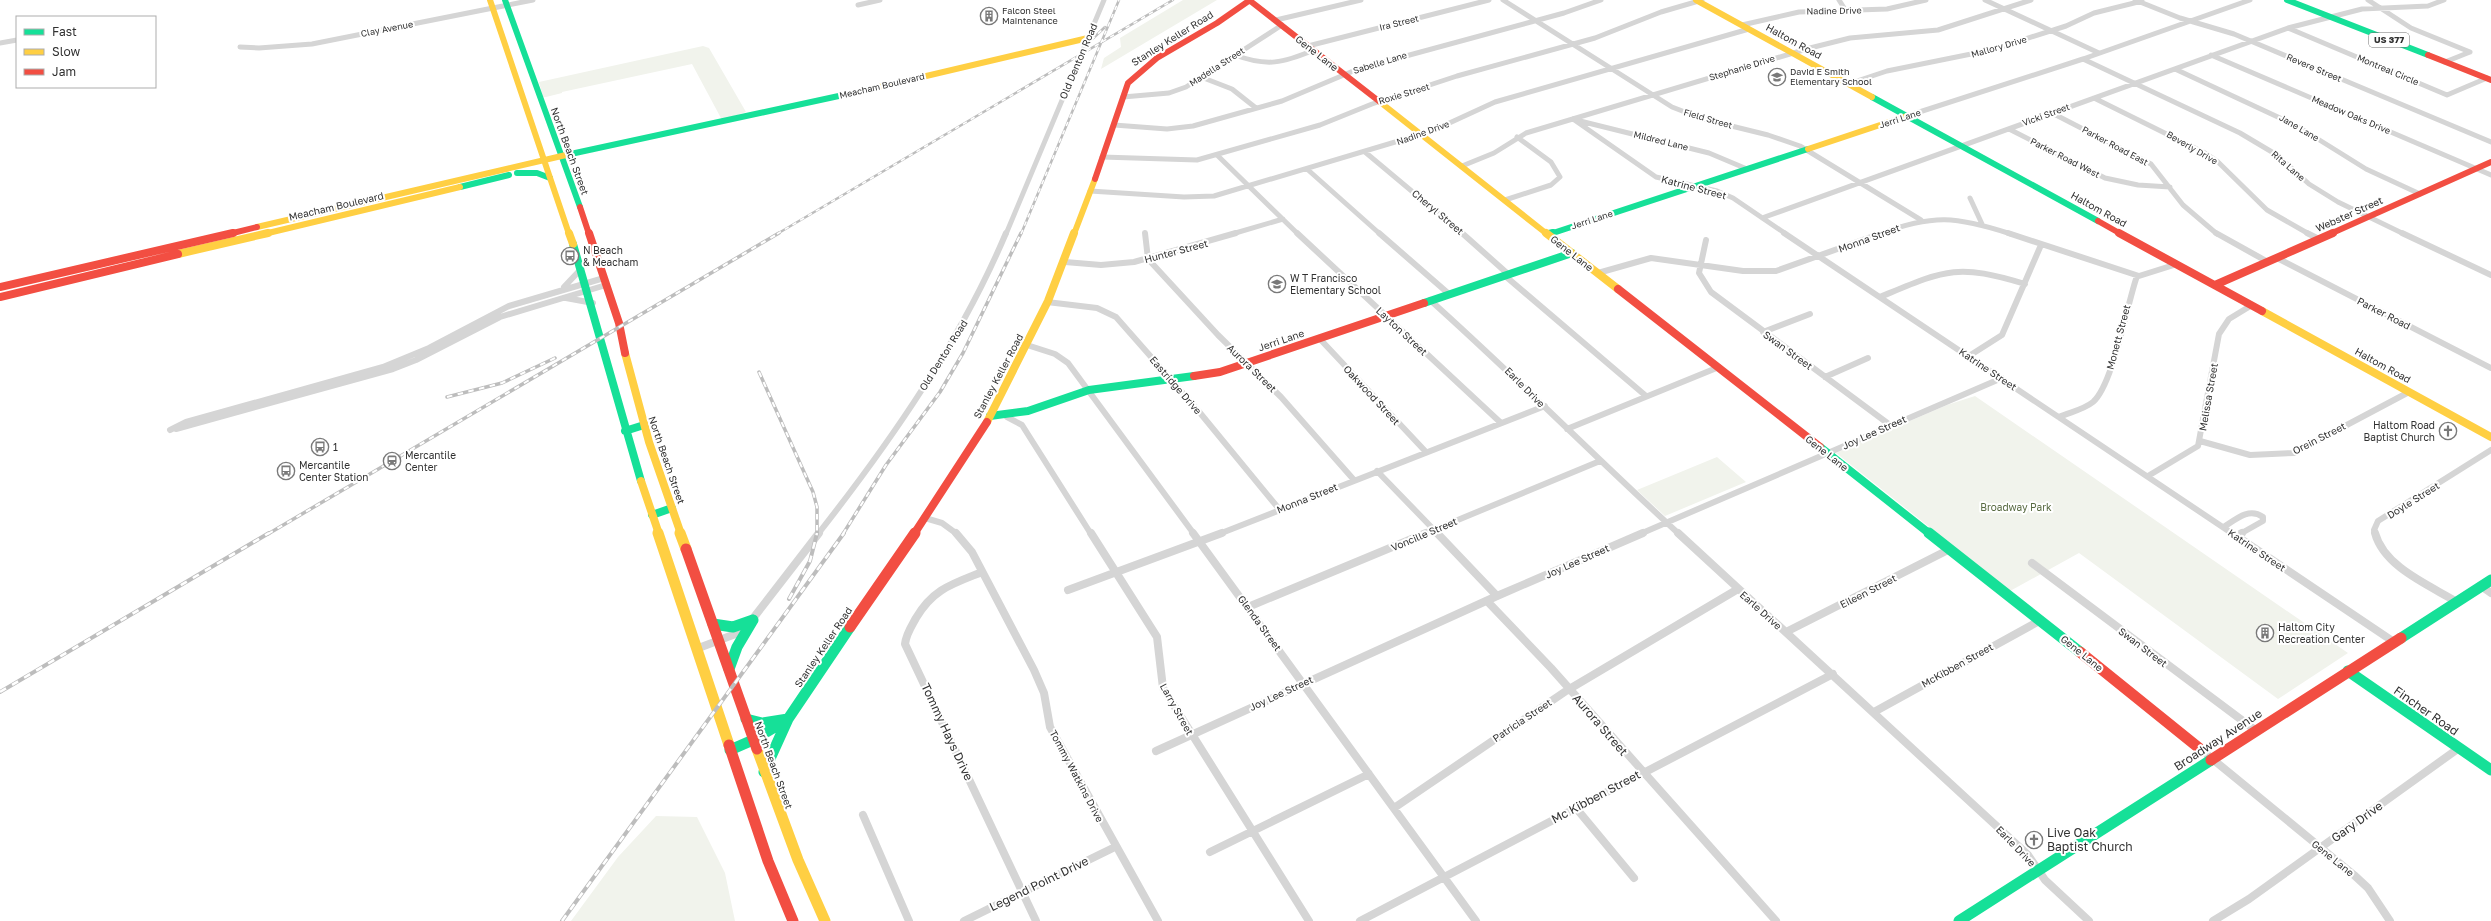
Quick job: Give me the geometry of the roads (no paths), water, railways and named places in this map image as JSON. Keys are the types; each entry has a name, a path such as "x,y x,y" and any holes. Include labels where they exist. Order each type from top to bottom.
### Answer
{"main road":[{"name":"Gene Lane","path":"1250,0 2041,620 2199,748"},
{"name":"Stanley Keller Road","path":"730,750 752,740 788,719 956,474 990,416 1027,345 1065,262 1128,84 1138,71 1250,0"},
{"name":"Haltom Road","path":"1699,0 1962,147 2491,437"},
{"name":"US 377","path":"2287,0 2489,79"},
{"name":"North Beach Street","path":"506,3 619,323 644,425 714,624 752,740 798,860 825,921"},
{"path":"491,4 564,222 593,303 625,431 696,649 768,861 793,921"},
{"name":"Meacham Boulevard","path":"0,297 544,163 1088,38"},
{"path":"525,104 540,100"},
{"name":"Jerri Lane","path":"1549,234 1907,116"},
{"path":"516,170 534,155 538,145"},
{"name":"Webster Street","path":"2215,285 2491,162"},
{"name":"Meacham Boulevard","path":"0,287 170,247 516,170"},
{"path":"516,170 537,173 550,178"},
{"path":"564,222 582,217"},
{"path":"572,243 590,238"},
{"path":"170,247 170,256"},
{"name":"Jerri Lane","path":"990,416 1007,417 1088,391 1213,374 1572,253"},
{"path":"625,431 644,425"},
{"path":"652,515 672,508"},
{"name":"Broadway Avenue","path":"1959,921 2491,580"},
{"path":"714,624 722,628 732,629 753,620"},
{"path":"729,669 737,647 753,620"},
{"name":"Fincher Road","path":"2348,671 2491,770"},
{"path":"746,719 762,723 788,719"},
{"path":"764,772 767,762 788,719"}],"street":[{"name":"Clay Avenue","path":"240,47 259,48 312,44 491,4 533,0"},
{"path":"858,5 880,0"},
{"name":"Old Denton Road","path":"696,649 738,633 753,620 845,500 890,438 949,349 965,321 1005,236 1104,0"},
{"name":"Madella Street","path":"1124,97 1169,93 1186,87 1235,55 1279,23 1361,0"},
{"name":"Ira Street","path":"1235,55 1254,63 1273,65 1285,63 1311,48 1490,0"},
{"name":"Field Street","path":"1503,0 1653,95 1691,115 1784,139 1805,150 1921,220"},
{"name":"Sabelle Lane","path":"1114,125 1178,129 1289,98 1344,74 1425,49 1535,20 1601,0"},
{"name":"Roxie Street","path":"1102,157 1192,161 1218,155 1320,125 1380,102 1466,73 1572,44 1699,0"},
{"path":"1839,0 1846,11"},
{"name":"Nadine Drive","path":"1090,190 1196,197 1214,196 1421,134 1448,124 1495,102 1799,12 1892,9 1926,0"},
{"path":"1985,0 2099,53"},
{"name":"Stephanie Drive","path":"1462,166 1494,153 1517,137 1793,53 1850,38 1938,30 2031,0"},
{"name":"Mallory Drive","path":"1848,84 1887,71 1991,50 2052,30 2094,13 2137,1 2146,0"},
{"name":"Jerri Lane","path":"1907,116 2083,59 2250,0"},
{"path":"2368,0 2418,31 2470,52 2445,62"},
{"name":"Vicki Street","path":"1762,218 2288,28 2362,9 2428,6 2444,0"},
{"name":"Revere Street","path":"2137,1 2192,21 2227,31 2491,142"},
{"name":"Montreal Circle","path":"2288,28 2447,95 2489,79"},
{"path":"0,43 16,40"},
{"name":"Meadow Oaks Drive","path":"2211,55 2491,175"},
{"name":"Rita Lane","path":"2083,59 2228,127 2266,147 2315,189 2368,217 2491,275"},
{"name":"Jane Lane","path":"2175,68 2297,126 2366,169 2420,194"},
{"path":"1201,78 1232,89 1256,108"},
{"name":"Beverly Drive","path":"2094,98 2217,161 2267,210 2319,239"},
{"name":"Parker Road East","path":"2052,113 2146,161 2158,170 2170,187"},
{"name":"Mildred Lane","path":"1573,119 1709,153 1747,169"},
{"name":"Katrine Street","path":"1573,119 1652,175 1668,181 1696,186 1727,195 2394,642"},
{"name":"Parker Road West","path":"2009,129 2105,178 2138,185 2170,187"},
{"path":"1505,200 1551,184 1560,177 1550,162 1517,137"},
{"name":"Cheryl Street","path":"1365,152 1496,260 1506,274 1646,396"},
{"name":"Layton Street","path":"1218,155 1283,219 1501,423"},
{"path":"1307,168 1448,294"},
{"path":"2170,187 2184,206 2198,220 2227,240 2268,262"},
{"path":"1970,198 1982,224"},
{"name":"Monna Street","path":"1598,273 1621,265 1651,258 1677,260 1702,266 1768,272 1786,269 1921,220 1944,218 1982,224 2137,276"},
{"name":"Hunter Street","path":"1065,262 1113,265 1148,259 1283,219"},
{"path":"1145,233 1148,259"},
{"path":"1702,266 1706,240"},
{"path":"1969,356 2002,335 2041,245"},
{"name":"Parker Road","path":"2277,258 2491,368"},
{"name":"Aurora Street","path":"1148,259 1246,363 1281,397 1354,480"},
{"path":"2137,276 2156,273 2177,264"},
{"name":"Swan Street","path":"1702,266 1699,273 1711,292 1890,425"},
{"path":"559,290 573,280 581,269"},
{"path":"1880,297 1941,273 1954,271 1990,273 2025,284"},
{"name":"Monett Street","path":"2059,417 2088,405 2098,396 2110,369 2128,298 2137,276"},
{"path":"587,287 559,290 509,306 429,348 382,367 186,422 170,430 189,427 393,369 416,360 500,317 605,282"},
{"path":"560,298 593,303"},
{"name":"Earle Drive","path":"1430,300 1492,355 1600,461 2028,855 2045,880 2089,921"},
{"name":"Eastridge Drive","path":"1047,302 1097,308 1116,318 1279,509"},
{"name":"Melissa Street","path":"2148,476 2198,446 2219,334 2229,319 2252,306"},
{"path":"1763,332 1810,314"},
{"name":"Oakwood Street","path":"1319,338 1426,452"},
{"name":"Glenda Street","path":"1027,345 1063,358 1199,540 1476,921"},
{"path":"1825,377 1868,358"},
{"path":"1567,429 1718,367"},
{"name":"Joy Lee Street","path":"1156,751 1497,596 1890,425 2002,378"},
{"name":"Orein Street","path":"2200,441 2250,455 2294,453 2409,392"},
{"name":"Monna Street","path":"1068,590 1116,573 1377,470 1545,406"},
{"name":"Larry Street","path":"1007,417 1022,425 1157,637 1162,656 1161,681 1191,735 1309,921"},
{"name":"Doyle Street","path":"2457,602 2400,567 2378,545 2374,530 2378,522 2491,450"},
{"name":"Voncille Street","path":"1248,607 1600,461"},
{"path":"1377,470 1497,596"},
{"path":"2224,527 2251,512 2258,512 2264,517 2263,520 2237,536"},
{"name":"Tommy Watkins Drive","path":"925,518 942,523 958,533 972,552 1034,670 1044,693 1050,727 1115,847 1158,921"},
{"name":"Eileen Street","path":"1786,632 1950,549"},
{"name":"Swan Street","path":"2032,563 2255,730"},
{"name":"Tommy Hays Drive","path":"982,572 944,587 930,596 909,630 905,644 1024,892 1036,921"},
{"path":"2481,586 2491,592"},
{"name":"Patricia Street","path":"1394,808 1569,689 1738,588"},
{"name":"Aurora Street","path":"1487,601 1569,689 1776,921"},
{"name":"McKibben Street","path":"1874,712 2041,620"},
{"name":"Mc Kibben Street","path":"1360,921 1445,878 1833,674"},
{"name":"Gene Lane","path":"2199,748 2368,888 2390,921"},
{"name":"Gary Drive","path":"2218,920 2321,848 2459,748"},
{"path":"1210,852 1369,774"},
{"path":"1576,808 1634,878"},
{"path":"863,815 910,921"},
{"name":"Legend Point Drive","path":"964,921 1115,847"}],"railway":[{"path":"1101,42 1119,0"},
{"path":"1101,42 1173,0"},
{"path":"1085,46 1105,27"},
{"path":"777,234 1101,42"},
{"path":"1021,234 1101,42"},
{"path":"268,534 779,233"},
{"path":"843,534 886,465 940,392 963,353 1021,233"},
{"path":"447,397 502,383 555,358"},
{"path":"759,372 813,492 817,507 817,533"},
{"path":"0,692 269,533"},
{"path":"789,599 810,561 817,533"},
{"path":"562,921 844,533"}],"place":[{"name":"Falcon Steel Maintenance","path":"989,16"},
{"name":"David E Smith Elementary School","path":"1777,77"},
{"name":"N Beach & Meacham","path":"570,256"},
{"name":"W T Francisco Elementary School","path":"1277,284"},
{"name":"Haltom Road Baptist Church","path":"2448,431"},
{"name":"1","path":"320,447"},
{"name":"Mercantile Center","path":"392,461"},
{"name":"Mercantile Center Station","path":"286,471"},
{"name":"Haltom City Recreation Center","path":"2265,633"},
{"name":"Live Oak Baptist Church","path":"2034,840"}],"park label":[{"name":"Broadway Park","path":"2016,507"}]}
